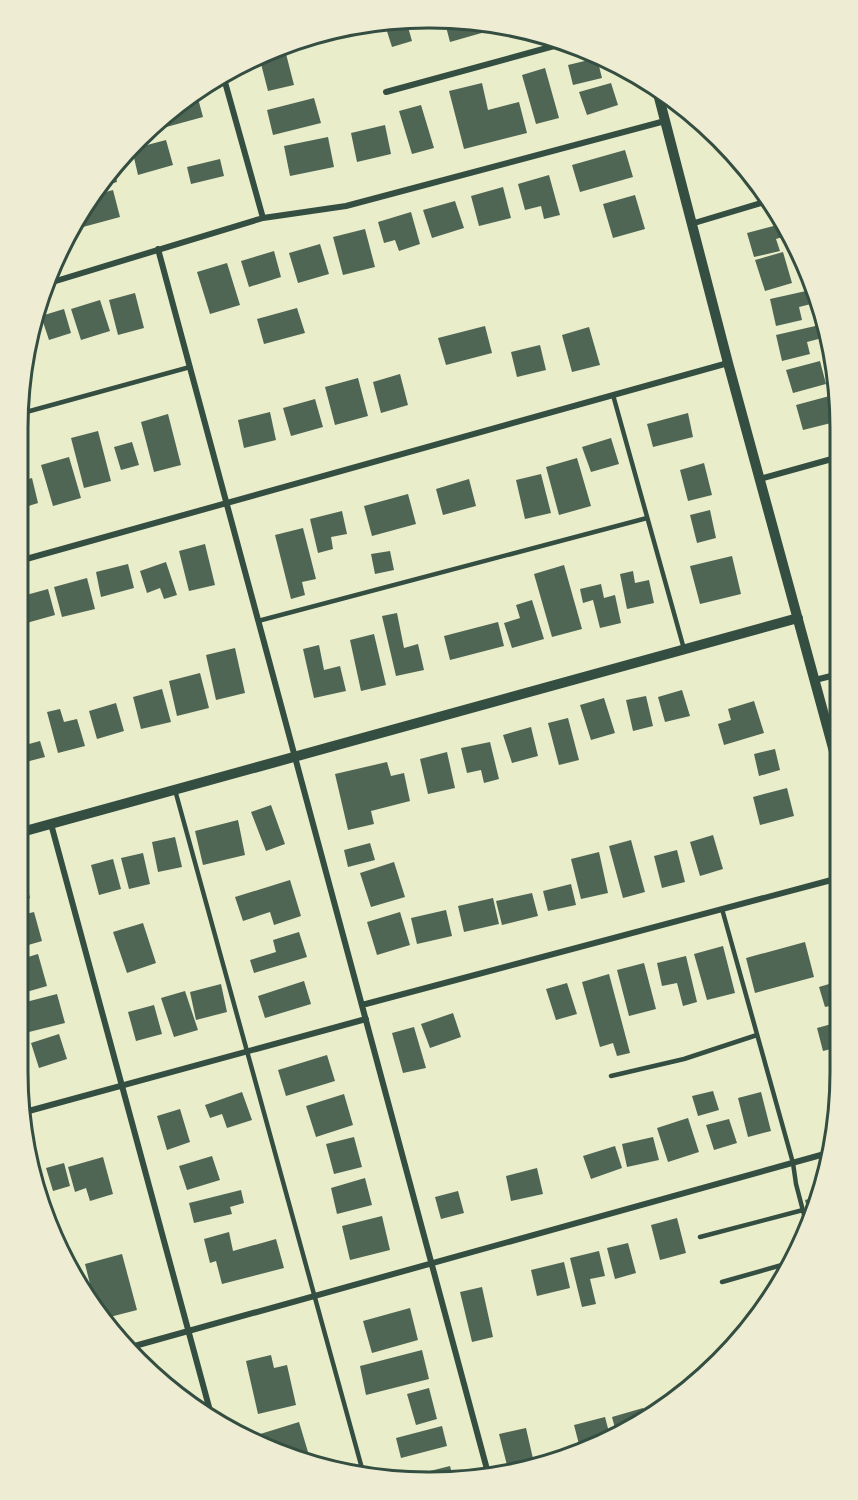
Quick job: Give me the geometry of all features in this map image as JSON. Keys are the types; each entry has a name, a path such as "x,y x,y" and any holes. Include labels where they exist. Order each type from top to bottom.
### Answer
{"street":[{"path":"386,92 549,47"},
{"path":"226,84 263,218"},
{"path":"660,102 728,363 830,736"},
{"path":"57,281 263,218 346,206 665,121"},
{"path":"691,224 760,203"},
{"path":"158,249 486,1467"},
{"path":"28,558 728,363"},
{"path":"760,479 830,460"},
{"path":"28,830 798,618"},
{"path":"815,680 830,676"},
{"path":"51,824 209,1406"},
{"path":"362,1005 830,880"},
{"path":"31,1111 366,1019"},
{"path":"138,1345 821,1155"}],"lane":[{"path":"29,411 190,368"},
{"path":"613,395 684,650"},
{"path":"258,621 647,518"},
{"path":"175,790 361,1466"},
{"path":"700,1237 803,1210 793,1163 722,909"},
{"path":"611,1076 684,1059 757,1035"},
{"path":"722,1282 779,1266"}],"building":[{"path":"409,29 412,41 392,47 387,31"},
{"path":"447,29 484,32 450,42"},
{"path":"286,55 294,85 268,91 261,66"},
{"path":"586,61 599,67 602,78 573,85 568,65"},
{"path":"545,68 559,118 536,124 522,75"},
{"path":"482,83 488,110 519,102 527,133 464,149 449,91"},
{"path":"611,83 618,105 587,115 579,92"},
{"path":"314,98 321,123 273,135 267,110"},
{"path":"199,101 203,117 166,127"},
{"path":"421,105 434,148 412,154 399,111"},
{"path":"385,125 391,154 357,162 351,133"},
{"path":"328,137 334,167 290,176 284,146"},
{"path":"166,140 173,165 138,175 134,158 147,145"},
{"path":"625,150 633,177 580,192 572,165"},
{"path":"220,159 224,176 191,184 187,167"},
{"path":"549,175 560,215 544,219 541,206 525,210 518,184"},
{"path":"503,187 511,218 479,226 471,196"},
{"path":"113,190 120,217 83,227 96,206 106,192"},
{"path":"635,195 645,229 613,238 603,204"},
{"path":"455,201 464,228 432,238 423,210"},
{"path":"411,212 420,244 399,251 395,240 384,243 378,222"},
{"path":"774,226 780,238 776,239 780,251 754,257 747,233"},
{"path":"365,229 375,267 343,275 333,237"},
{"path":"320,244 329,274 298,283 289,253"},
{"path":"274,251 281,277 249,287 241,261"},
{"path":"783,252 792,283 765,291 755,260"},
{"path":"227,263 240,305 210,314 197,272"},
{"path":"805,291 809,304 799,307 802,320 776,326 770,299"},
{"path":"135,293 144,328 118,335 109,300"},
{"path":"100,300 110,331 81,340 71,309"},
{"path":"297,308 305,333 264,344 257,319"},
{"path":"64,309 71,333 49,340 43,322 45,315"},
{"path":"485,326 492,353 446,365 438,338"},
{"path":"816,326 819,339 807,342 810,354 782,361 776,335"},
{"path":"589,327 600,365 572,372 562,335"},
{"path":"540,345 546,370 517,377 511,352"},
{"path":"820,361 826,384 793,393 786,370"},
{"path":"400,374 408,405 381,413 373,382"},
{"path":"358,378 368,416 335,425 325,387"},
{"path":"828,396 830,423 803,430 796,405"},
{"path":"315,399 323,427 291,436 283,408"},
{"path":"270,412 276,440 244,448 238,420"},
{"path":"688,413 693,437 653,447 647,424"},
{"path":"168,414 181,465 154,472 141,422"},
{"path":"98,431 111,481 84,488 71,438"},
{"path":"611,438 619,464 591,472 582,447"},
{"path":"132,442 139,465 121,470 114,447"},
{"path":"69,457 81,498 53,506 41,465"},
{"path":"577,458 591,506 559,515 546,467"},
{"path":"704,463 712,495 688,501 680,470"},
{"path":"541,474 551,513 525,519 516,480"},
{"path":"32,478 38,503 28,506 28,479"},
{"path":"469,479 476,506 443,515 436,489"},
{"path":"408,494 416,524 372,536 364,506"},
{"path":"710,510 716,538 697,543 690,515"},
{"path":"342,511 347,534 331,537 333,549 318,553 310,519"},
{"path":"303,528 316,579 302,582 305,595 291,599 275,535"},
{"path":"205,544 215,585 189,591 179,551"},
{"path":"390,551 394,570 375,574 371,554"},
{"path":"732,556 741,594 700,604 690,566"},
{"path":"166,562 177,595 164,599 160,588 147,593 140,571"},
{"path":"128,564 134,588 101,597 96,572"},
{"path":"564,565 582,629 552,637 534,574"},
{"path":"633,571 635,583 649,580 654,603 627,609 620,574"},
{"path":"87,578 95,609 62,617 54,587"},
{"path":"601,584 604,598 615,595 621,623 600,628 593,600 583,603 580,589"},
{"path":"48,589 55,615 28,623 28,595"},
{"path":"532,600 544,639 512,648 504,623 520,618 516,605"},
{"path":"397,613 404,648 418,644 424,670 396,676 382,616"},
{"path":"498,622 504,646 450,660 444,636"},
{"path":"374,634 386,685 361,691 350,640"},
{"path":"319,645 324,670 340,666 346,691 314,698 303,649"},
{"path":"235,648 245,693 216,700 206,655"},
{"path":"200,673 209,708 177,716 169,681"},
{"path":"162,689 171,722 141,729 133,697"},
{"path":"682,690 690,716 665,722 658,697"},
{"path":"646,696 653,726 633,731 626,700"},
{"path":"604,698 615,733 591,740 580,705"},
{"path":"754,701 764,733 724,745 718,724 731,720 728,709"},
{"path":"116,703 124,731 97,739 89,711"},
{"path":"60,709 64,722 77,719 85,746 58,753 47,712"},
{"path":"568,718 579,760 559,765 548,723"},
{"path":"531,727 538,756 512,763 503,735"},
{"path":"40,741 45,757 28,761 28,744"},
{"path":"490,742 499,779 484,783 481,770 467,773 461,748"},
{"path":"775,749 780,770 759,776 754,754"},
{"path":"447,752 455,788 428,794 420,759"},
{"path":"387,762 391,776 404,773 410,801 371,811 374,824 348,830 335,774"},
{"path":"787,788 794,816 760,825 753,797"},
{"path":"271,805 285,844 266,851 251,812"},
{"path":"238,820 245,855 203,865 195,831"},
{"path":"713,835 723,869 700,876 690,842"},
{"path":"175,837 182,867 158,872 152,842"},
{"path":"631,840 645,892 623,898 609,846"},
{"path":"370,843 375,860 348,867 344,850"},
{"path":"677,850 685,882 662,888 654,856"},
{"path":"599,852 608,893 581,899 571,859"},
{"path":"143,853 150,884 129,889 121,858"},
{"path":"113,859 121,889 99,895 91,865"},
{"path":"394,862 405,897 371,907 360,873"},
{"path":"290,880 301,916 274,925 270,912 243,921 235,897"},
{"path":"571,884 576,905 548,911 543,891"},
{"path":"532,893 538,916 502,925 496,901"},
{"path":"493,898 499,924 464,932 458,906"},
{"path":"446,910 452,936 417,944 411,918"},
{"path":"34,912 42,941 28,945 28,914"},
{"path":"400,912 410,945 377,955 367,922"},
{"path":"143,923 156,963 127,973 113,932"},
{"path":"299,932 307,957 254,973 250,960 276,952 273,940"},
{"path":"805,942 814,977 755,993 746,958"},
{"path":"723,946 735,993 707,1000 694,954"},
{"path":"38,954 47,986 28,992 28,957"},
{"path":"686,956 697,1002 683,1006 677,983 662,986 657,963"},
{"path":"644,963 656,1009 629,1016 617,970"},
{"path":"609,974 630,1053 617,1056 613,1043 600,1047 582,982"},
{"path":"304,981 311,1004 265,1018 258,996"},
{"path":"567,983 577,1014 556,1020 546,989"},
{"path":"221,984 227,1012 196,1020 190,992"},
{"path":"830,984 830,1006 825,1007 819,987"},
{"path":"185,991 198,1030 174,1037 161,998"},
{"path":"57,994 65,1023 29,1032 28,1001"},
{"path":"154,1005 162,1034 136,1041 128,1012"},
{"path":"453,1013 461,1037 430,1048 421,1024"},
{"path":"830,1024 830,1049 823,1051 817,1028"},
{"path":"414,1027 426,1068 403,1073 392,1033"},
{"path":"59,1034 67,1059 39,1068 31,1043"},
{"path":"327,1055 335,1081 286,1096 278,1070"},
{"path":"713,1091 719,1110 698,1116 692,1096"},
{"path":"242,1092 252,1120 227,1128 222,1114 210,1118 205,1105"},
{"path":"761,1092 771,1131 748,1137 738,1098"},
{"path":"344,1094 353,1125 316,1137 306,1106"},
{"path":"180,1109 190,1142 167,1150 157,1116"},
{"path":"688,1118 699,1152 668,1162 657,1128"},
{"path":"729,1119 737,1143 714,1150 706,1125"},
{"path":"354,1137 362,1167 334,1174 326,1144"},
{"path":"653,1137 659,1160 627,1167 622,1144"},
{"path":"615,1146 622,1168 591,1179 583,1156"},
{"path":"212,1156 220,1180 187,1190 179,1166"},
{"path":"103,1157 113,1194 90,1201 86,1188 75,1192 68,1167"},
{"path":"64,1163 70,1186 53,1191 46,1168"},
{"path":"537,1168 543,1194 511,1201 506,1176"},
{"path":"365,1178 372,1205 337,1214 331,1188"},
{"path":"241,1190 244,1203 230,1207 232,1214 194,1223 189,1203"},
{"path":"458,1191 464,1213 441,1219 435,1197"},
{"path":"382,1216 390,1250 350,1260 342,1226"},
{"path":"677,1218 686,1253 660,1260 651,1225"},
{"path":"229,1232 233,1251 276,1239 284,1268 222,1284 216,1261 210,1263 204,1239"},
{"path":"628,1243 636,1273 615,1279 607,1248"},
{"path":"599,1251 605,1276 590,1279 596,1304 582,1307 570,1258"},
{"path":"122,1254 137,1310 112,1316 90,1284 85,1264"},
{"path":"564,1262 570,1288 537,1296 531,1270"},
{"path":"482,1287 493,1337 472,1342 460,1292"},
{"path":"410,1308 418,1340 372,1353 363,1321"},
{"path":"422,1350 429,1379 366,1395 360,1366"},
{"path":"271,1355 274,1368 287,1365 296,1405 258,1414 246,1361"},
{"path":"429,1388 437,1419 416,1425 407,1394"},
{"path":"643,1408 614,1426 612,1417"},
{"path":"605,1417 608,1429 578,1442 574,1425"},
{"path":"299,1422 308,1452 276,1441 261,1434"},
{"path":"442,1426 447,1446 401,1458 396,1438"},
{"path":"526,1428 533,1458 507,1464 499,1434"},
{"path":"450,1466 451,1471 429,1472 426,1472"}]}
